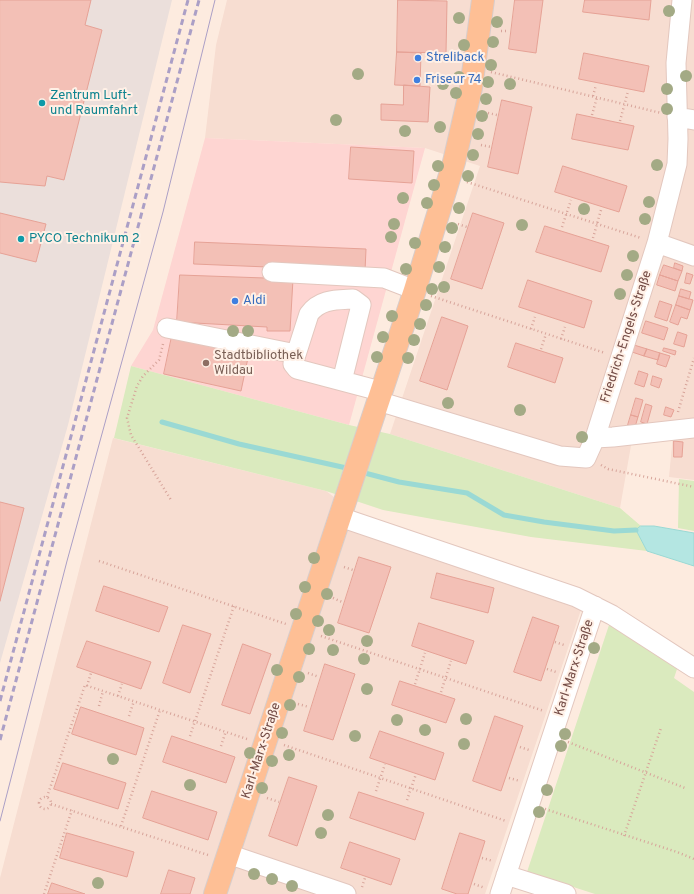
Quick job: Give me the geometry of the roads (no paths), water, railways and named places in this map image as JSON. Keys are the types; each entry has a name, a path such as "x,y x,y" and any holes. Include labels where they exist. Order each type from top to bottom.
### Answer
{"main road":[{"path":"342,510 415,290 462,132 474,69 483,0"},
{"name":"Karl-Marx-Straße","path":"215,894 342,510"}],"street":[{"name":"Friedrich-Engels-Straße","path":"376,405 560,456 586,458 595,438 657,243 677,164 686,118 676,63 682,0"},
{"path":"657,243 694,256"},
{"path":"272,272 384,278 415,290"},
{"path":"342,381 361,305 353,299 330,301 314,307 309,314 293,364 297,369 342,381 376,405"},
{"path":"167,328 296,354"},
{"path":"595,438 694,428"},
{"name":"Karl-Marx-Straße","path":"342,510 576,597 595,606 522,826 502,869 494,892"},
{"path":"595,606 612,615 694,668"},
{"path":"227,857 354,891"},
{"path":"502,869 566,894"}],"water":[{"path":"641,526 654,526 694,533 694,566 647,551 636,530"}],"waterway":[{"path":"162,422 239,444 351,469"},
{"path":"361,472 399,482 467,493 504,515 614,531 636,530"}],"tram line":[{"path":"0,821 67,561 163,212 215,0"}],"railway":[{"path":"0,701 188,0"},
{"path":"0,740 199,0"}],"place":[{"name":"Streliback","path":"418,58"},
{"name":"Friseur 74","path":"417,80"},
{"name":"Zentrum Luft- und Raumfahrt","path":"42,103"},
{"name":"PYCO Technikum 2","path":"21,239"},
{"name":"Aldi","path":"235,301"},
{"name":"Stadtbibliothek Wildau","path":"206,363"}]}
